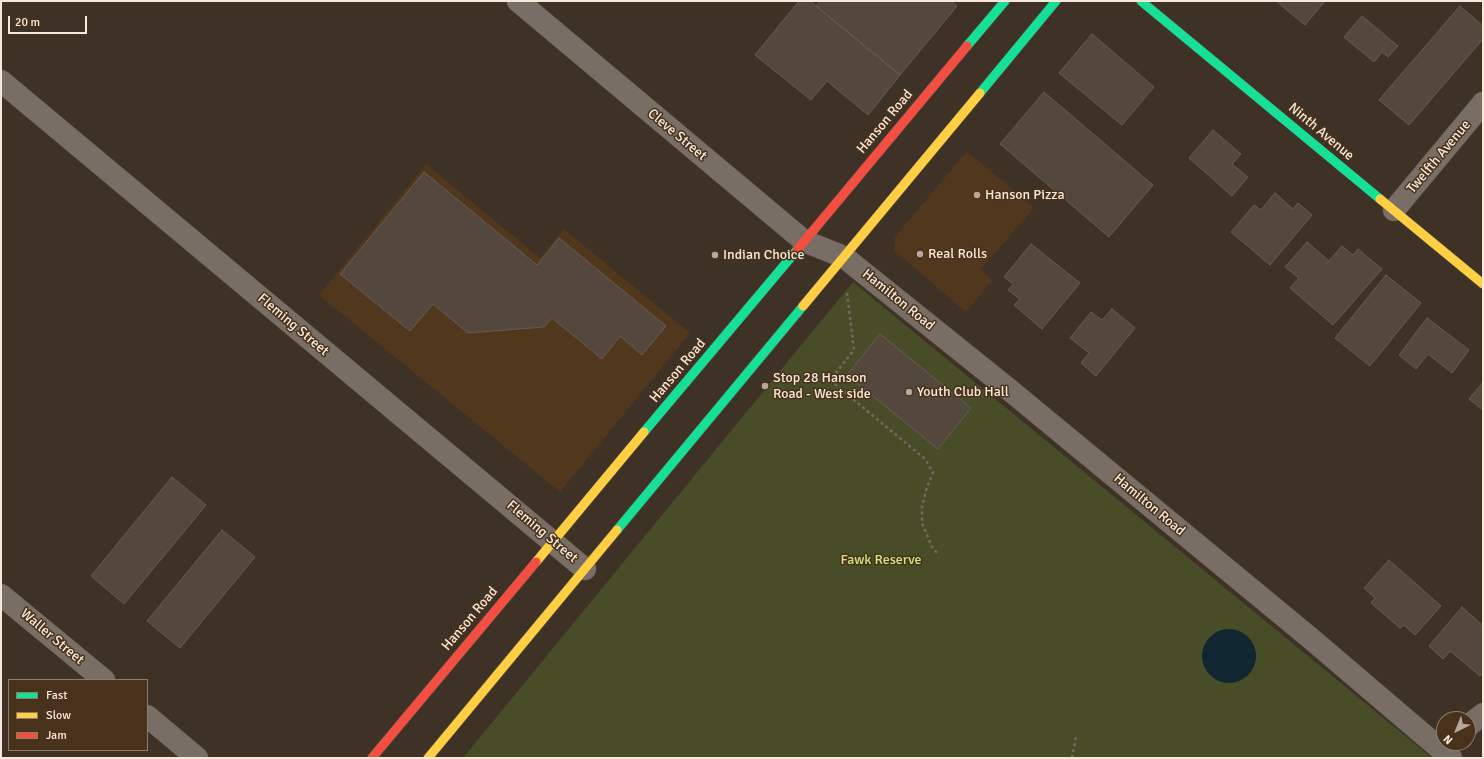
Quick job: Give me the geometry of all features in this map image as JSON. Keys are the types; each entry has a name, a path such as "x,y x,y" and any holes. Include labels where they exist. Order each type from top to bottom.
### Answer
{"main road":[{"name":"Hanson Road","path":"372,758 1005,1"},
{"path":"428,758 1056,1"},
{"name":"Ninth Avenue","path":"1141,1 1483,284"}],"street":[{"name":"Cleve Street","path":"518,1 804,241 844,257"},
{"name":"Fleming Street","path":"1,81 585,568"},
{"name":"Twelfth Avenue","path":"1394,210 1483,103"},
{"name":"Hamilton Road","path":"844,257 1036,412 1309,637 1451,758"},
{"name":"Waller Street","path":"1,595 103,679"},
{"path":"148,717 197,758"},
{"path":"1422,734 1436,733"}],"path":[{"path":"846,293 854,350 830,380 925,458 933,472 922,506 922,523 932,547 938,554"},
{"path":"1072,758 1076,737"}],"shaded area":[{"path":"967,151 1034,208 981,269 992,281 966,312 894,250 895,237"},
{"path":"426,164 540,258 564,229 690,333 560,492 319,295"}],"green space":[{"name":"Fawk Reserve","path":"853,282 1432,758 463,758"}],"water":[{"path":"1224,629 1234,629 1244,633 1252,641 1256,651 1256,661 1252,671 1244,679 1234,683 1224,683 1214,679 1206,671 1202,661 1202,651 1206,641 1214,633"}],"building":[{"path":"799,1 810,1 900,75 868,115 827,81 811,100 755,55"},
{"path":"820,1 951,1 957,6 900,75 816,6"},
{"path":"1276,1 1325,1 1305,25"},
{"path":"1460,6 1483,26 1483,39 1409,125 1379,100"},
{"path":"1362,16 1398,46 1388,57 1382,52 1374,62 1344,37"},
{"path":"1092,34 1154,87 1122,125 1059,73"},
{"path":"1044,92 1153,185 1109,237 1000,144"},
{"path":"1213,130 1241,154 1232,164 1248,177 1232,196 1189,158"},
{"path":"424,172 537,265 559,238 666,326 642,355 620,336 602,359 552,318 544,327 468,333 433,304 410,331 340,274"},
{"path":"1275,193 1293,209 1298,203 1312,215 1270,265 1231,232 1254,205 1261,210"},
{"path":"1307,242 1329,261 1342,246 1353,255 1358,249 1382,269 1333,325 1290,288 1299,278 1285,267"},
{"path":"1031,244 1080,283 1042,329 1014,305 1020,299 1008,290 1013,284 1004,277"},
{"path":"1386,275 1421,303 1370,366 1335,338"},
{"path":"1112,309 1135,328 1096,376 1081,363 1089,353 1070,338 1091,312 1102,320"},
{"path":"1427,318 1469,350 1452,373 1428,354 1416,369 1399,355"},
{"name":"Youth Club Hall","path":"880,334 971,408 938,449 847,375"},
{"path":"1483,382 1483,410 1469,399"},
{"path":"172,477 206,505 124,604 91,576"},
{"path":"222,530 255,557 180,648 147,621"},
{"path":"1389,560 1441,606 1415,635 1404,625 1400,628 1371,603 1375,598 1364,588"},
{"path":"1462,607 1483,626 1483,673 1480,676 1450,651 1443,659 1429,646"}],"traffic: fast":[{"path":"967,46 1005,1"},
{"path":"980,93 1056,1"},
{"path":"1141,1 1380,199"},
{"path":"644,432 797,250"},
{"path":"617,530 803,306"}],"traffic: slow":[{"path":"803,306 980,93"},
{"path":"1380,199 1483,284"},
{"path":"536,562 644,432"},
{"path":"428,758 617,530"}],"traffic: jam":[{"path":"797,250 967,46"},
{"path":"372,758 536,562"}],"place":[{"name":"Hanson Pizza","path":"977,195"},
{"name":"Real Rolls","path":"920,254"},
{"name":"Indian Choice","path":"715,255"},
{"name":"Stop 28 Hanson Road - West side","path":"765,386"},
{"name":"Youth Club Hall","path":"909,392"}]}
